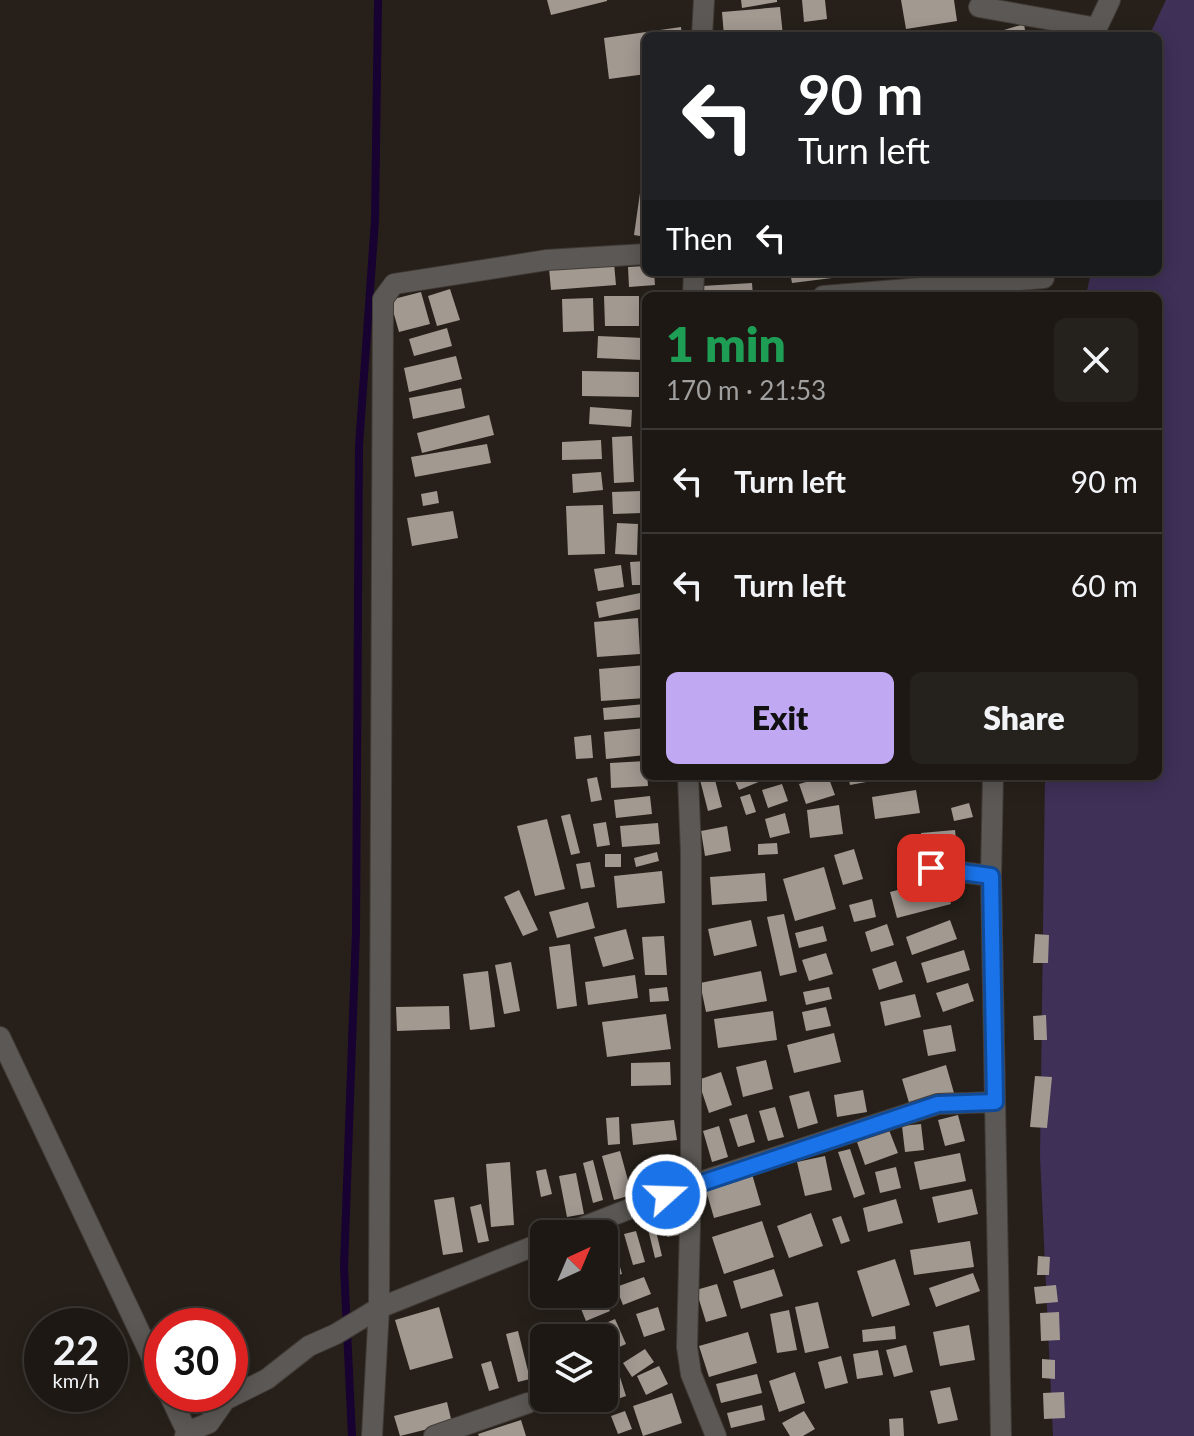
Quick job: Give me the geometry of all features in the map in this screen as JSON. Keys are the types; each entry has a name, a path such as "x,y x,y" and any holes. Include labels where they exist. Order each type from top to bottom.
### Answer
{"street":[{"path":"702,32 704,0"},
{"path":"979,7 1095,32 1110,0"},
{"path":"372,1436 379,1308 383,299 394,284 547,260 642,254"},
{"path":"886,292 1043,282"},
{"path":"688,780 691,1185 687,1347 691,1374 716,1436"},
{"path":"993,780 991,876 1001,1436"},
{"path":"931,868 991,876"},
{"path":"0,1037 144,1341"},
{"path":"601,1220 691,1185 938,1104 995,1102"},
{"path":"177,1412 186,1434 209,1423 225,1400 267,1379 309,1346 379,1308 530,1248"},
{"path":"434,1436 528,1403"}],"shaded area":[{"path":"1166,0 1194,0 1194,1436 1053,1436 1040,1157 1045,780 1162,780 1162,292 1087,292 1090,276 1162,276 1162,32 1151,32"}],"building":[{"path":"547,0 607,0 607,1 551,15"},
{"path":"741,0 777,0 777,2 742,8"},
{"path":"802,0 825,0 827,19 804,22"},
{"path":"901,0 954,0 957,21 906,29"},
{"path":"780,7 783,32 724,32 722,12"},
{"path":"1024,24 1025,32 1004,32"},
{"path":"681,27 682,32 646,32"},
{"path":"642,33 642,75 609,79 604,38"},
{"path":"640,193 642,193 642,236 634,235"},
{"path":"614,263 616,285 551,290 549,268"},
{"path":"642,266 642,276 654,276 655,285 629,287 628,267"},
{"path":"791,276 832,278 792,283"},
{"path":"752,283 753,292 702,292 702,286"},
{"path":"450,289 460,320 437,326 428,296"},
{"path":"421,292 430,324 399,332 390,300"},
{"path":"604,296 639,296 639,326 605,326"},
{"path":"593,298 594,331 563,332 562,299"},
{"path":"447,328 452,346 414,356 409,339"},
{"path":"598,336 642,338 642,360 597,358"},
{"path":"456,356 462,379 409,392 404,368"},
{"path":"582,371 639,372 639,397 582,396"},
{"path":"461,388 465,408 413,419 409,398"},
{"path":"590,407 632,410 631,427 589,424"},
{"path":"489,415 494,435 422,453 417,433"},
{"path":"632,436 634,482 614,483 612,437"},
{"path":"601,440 602,459 562,460 562,442"},
{"path":"487,444 491,463 415,477 411,457"},
{"path":"601,472 603,490 573,493 572,474"},
{"path":"437,491 439,503 423,506 421,494"},
{"path":"642,491 642,513 613,514 612,492"},
{"path":"603,505 605,554 568,555 566,506"},
{"path":"453,511 458,538 412,546 407,518"},
{"path":"617,523 638,524 637,555 615,554"},
{"path":"642,561 642,585 632,585 630,562"},
{"path":"621,565 624,587 598,591 594,569"},
{"path":"642,593 642,609 599,618 596,602"},
{"path":"638,618 640,654 597,657 594,622"},
{"path":"642,665 642,698 601,701 599,669"},
{"path":"642,704 642,717 604,720 603,708"},
{"path":"642,728 642,755 606,759 604,732"},
{"path":"591,735 593,758 576,759 574,737"},
{"path":"642,761 642,780 648,780 648,786 611,788 610,763"},
{"path":"597,777 602,800 591,802 587,779"},
{"path":"700,780 715,780 722,807 708,811"},
{"path":"735,780 763,780 739,790"},
{"path":"829,780 835,795 806,804 799,784"},
{"path":"849,780 877,780 850,785"},
{"path":"782,784 788,801 768,808 762,790"},
{"path":"916,790 920,813 875,819 872,797"},
{"path":"750,794 756,812 746,815 740,797"},
{"path":"650,796 652,814 616,818 614,800"},
{"path":"969,803 973,817 954,821 951,808"},
{"path":"839,805 843,834 810,838 807,810"},
{"path":"785,813 790,833 770,838 765,819"},
{"path":"570,814 580,853 571,855 561,816"},
{"path":"547,819 565,889 535,896 517,826"},
{"path":"606,822 610,845 597,847 593,824"},
{"path":"658,823 660,844 622,847 620,826"},
{"path":"727,826 731,851 705,856 701,831"},
{"path":"955,830 957,850 923,853 921,833"},
{"path":"777,843 778,854 758,855 758,844"},
{"path":"854,849 863,879 843,885 834,855"},
{"path":"657,852 659,861 636,867 634,858"},
{"path":"605,854 621,854 621,867 605,867"},
{"path":"590,862 595,887 581,889 576,864"},
{"path":"824,867 836,909 795,921 783,879"},
{"path":"662,871 665,903 617,908 614,876"},
{"path":"765,873 767,901 712,905 710,877"},
{"path":"944,878 951,904 897,918 890,892"},
{"path":"519,890 538,930 523,936 504,897"},
{"path":"872,899 876,917 854,922 849,905"},
{"path":"588,902 595,928 557,938 549,912"},
{"path":"784,914 797,972 780,976 767,917"},
{"path":"751,920 757,946 714,956 708,929"},
{"path":"950,920 957,939 912,955 906,937"},
{"path":"887,924 894,945 871,952 865,932"},
{"path":"823,926 827,941 799,948 795,933"},
{"path":"626,929 634,959 603,967 594,937"},
{"path":"1035,934 1049,935 1048,963 1033,963"},
{"path":"664,936 667,975 645,975 642,937"},
{"path":"570,944 577,1006 557,1009 549,947"},
{"path":"964,950 970,970 927,983 921,963"},
{"path":"826,953 833,974 809,981 802,960"},
{"path":"896,961 903,982 879,990 872,969"},
{"path":"511,962 520,1011 504,1014 495,965"},
{"path":"488,971 495,1027 470,1030 463,974"},
{"path":"761,971 767,1001 706,1012 700,983"},
{"path":"635,975 638,998 588,1005 585,982"},
{"path":"968,983 974,1001 943,1012 936,993"},
{"path":"667,987 669,1001 650,1002 649,989"},
{"path":"829,987 832,999 806,1005 803,992"},
{"path":"915,994 921,1017 885,1026 880,1002"},
{"path":"449,1006 450,1029 397,1031 396,1007"},
{"path":"826,1007 831,1026 806,1031 802,1012"},
{"path":"773,1011 777,1040 718,1048 714,1019"},
{"path":"666,1014 671,1049 607,1057 602,1022"},
{"path":"1046,1015 1047,1040 1034,1040 1033,1016"},
{"path":"951,1025 956,1051 928,1056 923,1030"},
{"path":"834,1033 841,1062 794,1073 787,1045"},
{"path":"766,1060 773,1089 743,1097 736,1067"},
{"path":"670,1062 671,1085 631,1086 631,1063"},
{"path":"946,1065 954,1093 910,1106 902,1079"},
{"path":"721,1072 732,1105 709,1113 698,1080"},
{"path":"1035,1076 1052,1077 1047,1128 1030,1127"},
{"path":"863,1090 867,1112 837,1117 834,1095"},
{"path":"809,1091 818,1123 798,1129 789,1096"},
{"path":"775,1107 784,1137 768,1141 759,1111"},
{"path":"747,1114 755,1142 738,1147 729,1119"},
{"path":"958,1115 965,1141 945,1146 938,1120"},
{"path":"619,1117 620,1144 608,1145 606,1118"},
{"path":"674,1120 677,1140 633,1145 631,1124"},
{"path":"921,1124 924,1150 905,1152 902,1126"},
{"path":"719,1126 728,1157 712,1162 703,1131"},
{"path":"889,1130 898,1153 865,1165 857,1142"},
{"path":"850,1149 865,1194 854,1198 838,1152"},
{"path":"620,1151 632,1195 614,1200 602,1156"},
{"path":"960,1153 966,1181 920,1190 914,1162"},
{"path":"825,1156 832,1190 805,1196 797,1162"},
{"path":"593,1160 603,1200 593,1203 583,1163"},
{"path":"510,1162 514,1225 491,1227 486,1164"},
{"path":"896,1167 901,1188 880,1193 875,1172"},
{"path":"546,1169 552,1194 541,1197 536,1171"},
{"path":"576,1173 584,1214 567,1217 559,1176"},
{"path":"752,1174 761,1205 714,1218 705,1187"},
{"path":"972,1189 978,1214 938,1223 932,1197"},
{"path":"454,1197 463,1252 443,1255 434,1200"},
{"path":"896,1199 903,1223 868,1232 863,1208"},
{"path":"481,1204 489,1241 478,1243 470,1207"},
{"path":"811,1213 823,1246 789,1258 777,1226"},
{"path":"676,1216 679,1235 667,1237 664,1218"},
{"path":"841,1216 850,1241 841,1244 832,1219"},
{"path":"762,1221 774,1257 724,1274 712,1237"},
{"path":"655,1227 662,1256 655,1258 648,1229"},
{"path":"636,1231 645,1262 633,1265 624,1234"},
{"path":"970,1241 974,1267 914,1275 910,1250"},
{"path":"1038,1256 1050,1257 1049,1275 1037,1275"},
{"path":"895,1259 910,1305 872,1317 857,1271"},
{"path":"774,1269 783,1296 741,1309 733,1281"},
{"path":"973,1273 980,1291 936,1307 929,1288"},
{"path":"644,1277 651,1294 623,1305 618,1286"},
{"path":"717,1284 727,1316 706,1322 696,1290"},
{"path":"1056,1285 1058,1302 1036,1304 1034,1287"},
{"path":"818,1302 829,1348 805,1353 795,1307"},
{"path":"439,1307 453,1358 410,1370 395,1320"},
{"path":"658,1307 665,1330 644,1337 636,1314"},
{"path":"581,1308 609,1308 610,1311 586,1321"},
{"path":"789,1310 797,1350 777,1353 770,1314"},
{"path":"1059,1312 1060,1340 1041,1341 1040,1313"},
{"path":"969,1325 975,1360 940,1366 933,1332"},
{"path":"618,1326 626,1344 618,1348"},
{"path":"895,1326 896,1339 863,1342 862,1330"},
{"path":"518,1331 530,1379 518,1382 506,1334"},
{"path":"748,1332 757,1363 709,1377 699,1346"},
{"path":"906,1345 913,1372 894,1377 886,1350"},
{"path":"645,1349 654,1362 632,1377 623,1363"},
{"path":"878,1350 883,1375 857,1379 853,1354"},
{"path":"841,1356 848,1383 825,1389 818,1362"},
{"path":"1042,1359 1055,1360 1055,1379 1042,1378"},
{"path":"491,1361 499,1388 489,1391 481,1364"},
{"path":"659,1366 668,1384 646,1395 637,1376"},
{"path":"795,1372 805,1403 779,1412 769,1381"},
{"path":"618,1374 626,1396 618,1399"},
{"path":"757,1374 762,1393 721,1403 716,1384"},
{"path":"950,1387 958,1420 938,1424 930,1391"},
{"path":"1064,1392 1065,1418 1044,1419 1043,1393"},
{"path":"672,1393 682,1423 643,1436 633,1406"},
{"path":"447,1402 452,1423 400,1436 394,1416"},
{"path":"762,1405 765,1420 731,1428 727,1413"},
{"path":"625,1411 632,1429 618,1434 611,1416"},
{"path":"804,1411 815,1429 803,1436 790,1436 782,1423"},
{"path":"903,1418 904,1436 890,1436 889,1419"},
{"path":"521,1420 526,1436 478,1434"}],"waterway":[{"path":"352,1436 344,1267 356,931 359,446 375,220 378,0"}],"route":[{"path":"666,1195 938,1104 995,1102 991,876 931,868"}]}
